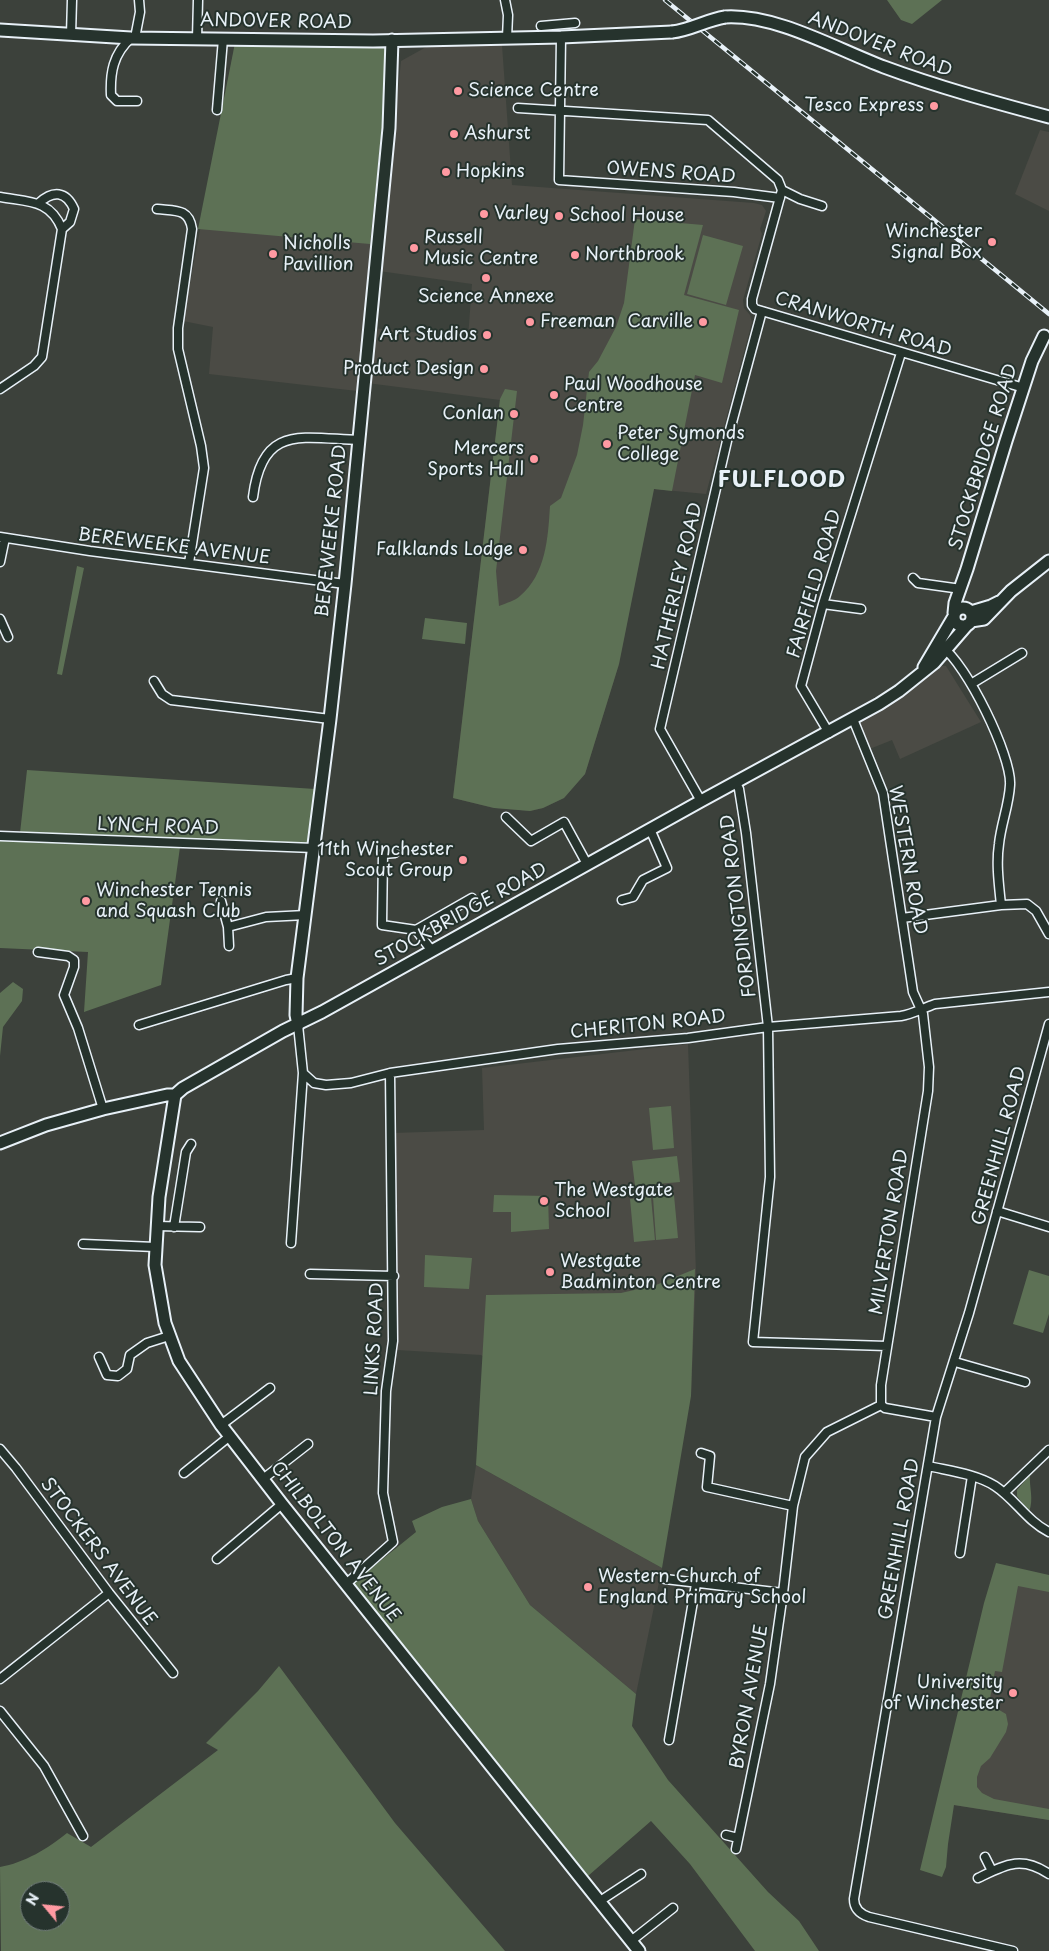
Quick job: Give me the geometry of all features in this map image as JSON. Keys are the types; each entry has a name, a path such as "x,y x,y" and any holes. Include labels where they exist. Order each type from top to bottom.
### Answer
{"main road":[{"name":"ANDOVER ROAD","path":"0,30 133,38 392,40 556,37 672,32 685,30 709,19 725,17 750,18 818,39 882,66 948,90 1049,117"},
{"name":"BEREWEEKE ROAD","path":"298,1024 296,1015 297,978 345,584 389,128 392,40"},
{"name":"STOCKBRIDGE ROAD","path":"942,647 954,615 955,603 1032,361 1044,336"},
{"path":"968,617 958,625 954,615 958,609 968,617 984,619 1002,600 1049,561"},
{"path":"961,589 961,598 968,617"},
{"name":"STOCKBRIDGE ROAD","path":"0,1143 46,1125 103,1109 167,1095 175,1095 203,1077 298,1024 701,801 829,733 900,691 921,673 968,617"},
{"name":"CHILBOLTON AVENUE","path":"175,1095 164,1160 156,1226 155,1265 159,1297 179,1361 221,1425 282,1504 639,1951"}],"street":[{"path":"71,35 72,0"},
{"path":"137,101 117,100 111,95 113,62 125,43 133,38 140,12 139,0"},
{"path":"197,39 198,0"},
{"path":"505,0 508,15 507,38"},
{"path":"541,26 575,23"},
{"path":"551,25 556,37 561,110"},
{"path":"217,110 223,39"},
{"path":"518,108 708,120 778,180 781,194 822,206"},
{"name":"OWENS ROAD","path":"561,110 559,180 781,194"},
{"path":"0,389 34,366 42,357 45,348 62,230 72,217 74,209 67,197 62,194 52,195 39,203"},
{"name":"CRANWORTH ROAD","path":"781,194 752,299 752,305 755,309 1024,388"},
{"path":"0,198 39,203 55,215 62,230"},
{"path":"156,208 184,212 190,218 192,229 178,328 178,349 201,446 204,468 189,563"},
{"name":"HATHERLEY ROAD","path":"701,801 660,729 728,441 762,311"},
{"name":"FAIRFIELD ROAD","path":"829,733 802,686 824,604 900,353"},
{"path":"253,497 255,480 262,461 279,444 290,438 359,440"},
{"path":"0,562 2,537"},
{"name":"BEREWEEKE AVENUE","path":"2,537 90,551 345,584"},
{"path":"913,578 918,583 961,589"},
{"path":"824,604 861,610"},
{"path":"0,619 8,637"},
{"path":"942,647 971,684 995,732 1008,769 1010,784 999,844 998,875 1001,905"},
{"path":"971,684 1022,653"},
{"path":"154,681 162,694 171,700 330,718"},
{"name":"WESTERN ROAD","path":"853,719 883,793 914,992 922,1008"},
{"name":"FORDINGTON ROAD","path":"736,783 740,789 768,1027 770,1177 753,1342 887,1346"},
{"path":"506,818 531,841 564,822 587,864"},
{"path":"622,900 633,897 643,880 667,868 650,830"},
{"name":"LYNCH ROAD","path":"0,836 314,848"},
{"path":"395,853 383,854 382,925 416,930 472,898"},
{"path":"221,902 228,927 229,946"},
{"path":"902,918 1001,905 1023,904 1030,906 1036,911 1049,934"},
{"path":"228,927 266,916 306,915"},
{"path":"416,930 432,951"},
{"path":"38,952 68,956 74,960 74,967 64,995 78,1028 103,1109"},
{"path":"139,1024 297,978"},
{"name":"CHERITON ROAD","path":"303,1073 314,1083 326,1085 351,1083 390,1073 558,1049 688,1038 768,1027 901,1016 913,1014 922,1008 935,1004 1049,992"},
{"name":"MILVERTON ROAD","path":"881,1405 881,1385 930,1081 930,1067 922,1008"},
{"path":"291,1243 303,1073 298,1024"},
{"name":"GREENHILL ROAD","path":"1013,1951 869,1917 860,1912 854,1904 854,1889 936,1417 955,1362 1049,1024"},
{"name":"LINKS ROAD","path":"346,1584 393,1542 383,1494 386,1391 393,1341 394,1276 390,1073"},
{"path":"174,1227 186,1152 192,1144"},
{"path":"997,1211 1049,1226"},
{"path":"156,1226 200,1227"},
{"path":"84,1244 155,1247"},
{"path":"310,1274 394,1276"},
{"path":"99,1357 107,1375 118,1376 127,1369 130,1355 147,1344 170,1336"},
{"path":"955,1362 1025,1382"},
{"path":"221,1425 270,1388"},
{"path":"881,1405 885,1408 936,1417"},
{"name":"BYRON AVENUE","path":"736,1849 770,1684 793,1506 805,1457 827,1432 881,1405"},
{"path":"184,1473 230,1436"},
{"path":"263,1479 308,1444"},
{"name":"STOCKERS AVENUE","path":"0,1449 109,1593 173,1673"},
{"path":"1004,1493 1049,1450"},
{"path":"701,1453 710,1456 707,1487 793,1506"},
{"path":"928,1466 972,1476 995,1486 1032,1521 1049,1532"},
{"path":"960,1553 972,1476"},
{"path":"217,1558 282,1504"},
{"path":"665,1579 783,1593"},
{"path":"670,1740 696,1584"},
{"path":"0,1679 109,1593"},
{"path":"0,1711 44,1766 83,1836"},
{"path":"726,1835 738,1838"},
{"path":"985,1857 992,1871"},
{"path":"978,1878 1012,1863 1042,1870 1049,1874"},
{"path":"600,1901 641,1874"},
{"path":"631,1941 673,1908"}],"shaded area":[{"path":"235,43 390,48 357,391 209,374 213,327 183,321"},
{"name":"Peter Symonds College","path":"502,45 512,185 754,203 762,205 766,211 760,229 762,234 743,300 744,308 750,315 752,322 706,494 654,489 619,664 585,774 564,798 543,808 530,811 494,808 453,798 500,400 367,383 373,328 468,338 472,284 379,271 401,61 428,46"},
{"path":"1040,130 1049,132 1049,211 1015,194"},
{"path":"939,666 946,666 981,722 900,759 892,740 867,750 856,722"},
{"name":"The Westgate School","path":"688,1044 696,1273 691,1396 503,1371 481,1355 397,1350 393,1133 484,1130 482,1068"},
{"name":"Western Church of England Primary School","path":"476,1465 662,1568 636,1694 530,1605 478,1521 471,1499"},
{"name":"University of Winchester","path":"1004,1571 1049,1581 1049,1820 954,1805"}],"green space":[{"path":"887,0 942,0 912,24 901,20"},
{"path":"235,43 390,48 370,244 198,229"},
{"path":"635,219 703,225 684,295 739,310 722,383 695,375 672,491 654,489 619,664 585,774 564,798 543,808 530,811 494,808 453,798 500,399 505,389 517,391 496,571 499,606 513,601 529,587 544,555 550,506 561,498 577,455 583,425 589,372 598,361 616,327 624,303"},
{"path":"703,235 743,246 726,305 687,294"},
{"path":"77,566 84,568 62,675 57,674"},
{"path":"425,618 467,623 465,644 422,639"},
{"name":"Winchester Tennis and Squash Club","path":"27,770 315,789 309,853 180,847 161,985 84,1012 88,952 0,948 0,834 20,833"},
{"path":"13,982 23,989 22,1001 3,1027 0,1056 0,993"},
{"path":"671,1106 674,1148 653,1150 649,1108"},
{"path":"677,1156 680,1182 635,1186 632,1161"},
{"path":"494,1195 548,1196 549,1229 511,1232 511,1212 493,1212"},
{"path":"674,1195 678,1238 656,1240 653,1197"},
{"path":"651,1197 655,1240 634,1242 630,1199"},
{"path":"425,1255 472,1258 469,1289 424,1287"},
{"path":"695,1269 691,1396 662,1568 476,1465 486,1295 621,1293 656,1285"},
{"path":"1029,1270 1049,1276 1049,1314 1043,1333 1013,1324"},
{"path":"1030,1475 1031,1498 1029,1512 1017,1496 1017,1490"},
{"path":"471,1499 478,1521 530,1605 636,1694 632,1726 668,1780 768,1892 799,1921 819,1951 755,1951 690,1864 651,1821 588,1876 353,1583 416,1532 412,1521 442,1507"},
{"path":"996,1563 1049,1575 1049,1592 1018,1586 1002,1672 995,1671 989,1704 1006,1714 1008,1724 1006,1732 990,1758 981,1766 977,1777 977,1787 982,1793 994,1799 1049,1809 1049,1820 954,1805 946,1867 942,1877 920,1870 984,1603"},
{"path":"279,1666 395,1823 505,1951 1,1951 0,1867 36,1854 67,1833 91,1847 218,1750 206,1743 258,1691"}],"railway":[{"path":"665,0 1049,314"}],"place":[{"name":"Science Centre","path":"458,91"},
{"name":"Tesco Express","path":"934,106"},
{"name":"Ashurst","path":"454,134"},
{"name":"Hopkins","path":"446,172"},
{"name":"Varley","path":"484,214"},
{"name":"School House","path":"559,216"},
{"name":"Winchester Signal Box","path":"992,242"},
{"name":"Russell Music Centre","path":"414,248"},
{"name":"Nicholls Pavillion","path":"273,254"},
{"name":"Northbrook","path":"575,255"},
{"name":"Science Annexe","path":"486,278"},
{"name":"Freeman","path":"530,322"},
{"name":"Carville","path":"703,322"},
{"name":"Art Studios","path":"487,335"},
{"name":"Product Design","path":"484,369"},
{"name":"Paul Woodhouse Centre","path":"554,395"},
{"name":"Conlan","path":"514,414"},
{"name":"Peter Symonds College","path":"607,444"},
{"name":"Mercers Sports Hall","path":"534,459"},
{"name":"Falklands Lodge","path":"523,550"},
{"name":"11th Winchester Scout Group","path":"463,860"},
{"name":"Winchester Tennis and Squash Club","path":"86,901"},
{"name":"The Westgate School","path":"544,1201"},
{"name":"Westgate Badminton Centre","path":"550,1272"},
{"name":"Western Church of England Primary School","path":"588,1587"},
{"name":"University of Winchester","path":"1013,1693"}],"district":[{"name":"FULFLOOD","path":"782,481"}]}
